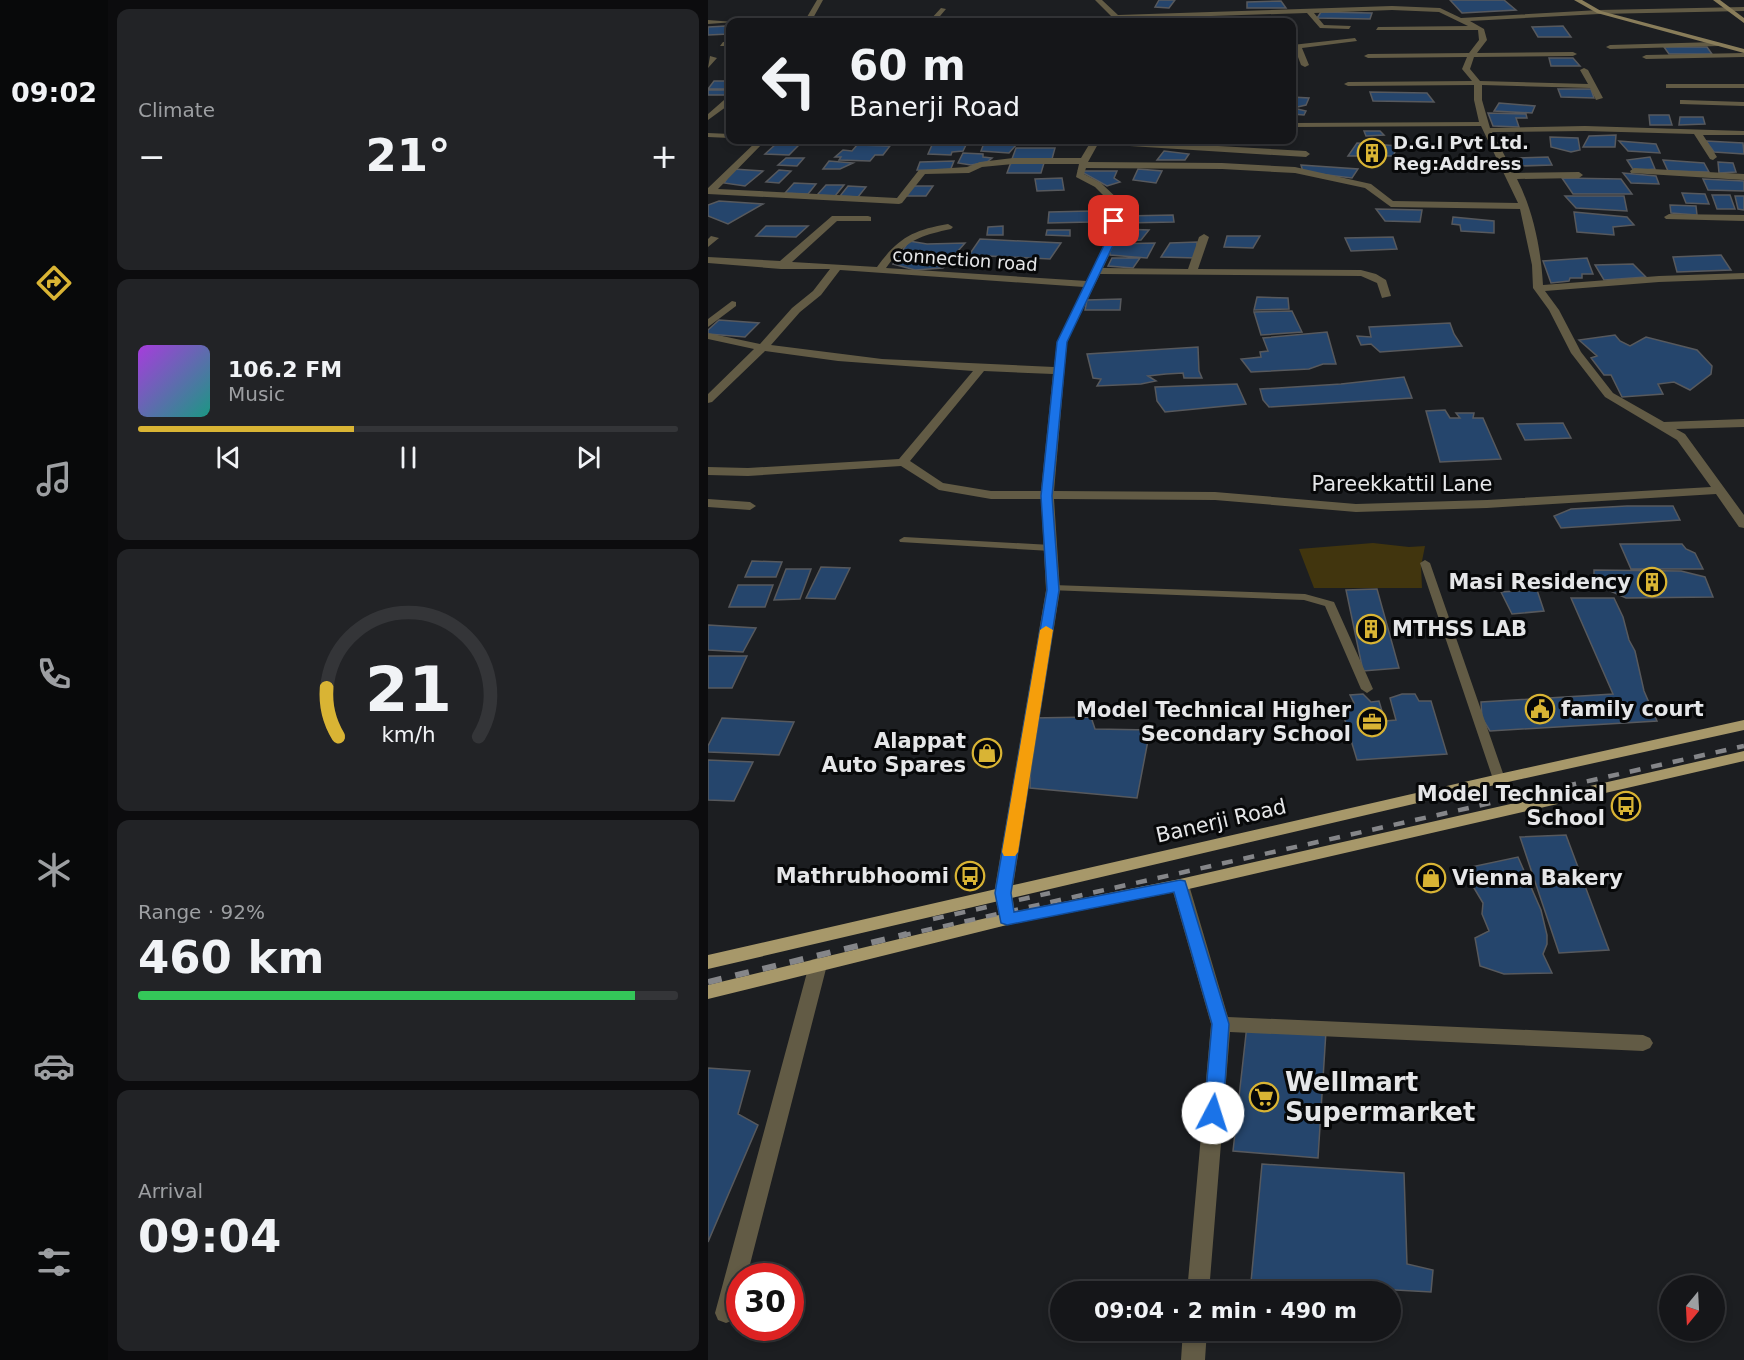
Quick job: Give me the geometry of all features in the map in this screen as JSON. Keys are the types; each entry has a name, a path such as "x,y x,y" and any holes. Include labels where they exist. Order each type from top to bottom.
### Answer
{"main road":[{"path":"1577,0 1599,12 1744,51"},
{"path":"1587,0 1612,12 1744,51"},
{"path":"1716,0 1744,21"},
{"name":"Banerji Road","path":"708,962 1744,725"},
{"path":"708,992 1007,919 1180,885 1744,756"}],"street":[{"path":"810,18 820,0"},
{"path":"1098,0 1114,18"},
{"path":"1298,10 1300,0"},
{"path":"1332,0 1335,9"},
{"path":"935,18 943,9"},
{"path":"1143,18 1243,9 1440,10 1481,29 1466,69 1478,83 1478,100 1486,127 1524,206 1537,265 1538,288 1554,310 1576,353 1609,394 1681,437 1744,524"},
{"path":"1308,9 1322,27 1349,27"},
{"path":"1460,20 1599,12 1744,9"},
{"path":"1210,13 1210,18"},
{"path":"708,22 726,22"},
{"path":"1378,29 1478,28"},
{"path":"1296,47 1355,40"},
{"path":"1610,47 1716,44"},
{"path":"1296,49 1305,65"},
{"path":"1646,57 1744,51"},
{"path":"1368,56 1573,54"},
{"path":"708,66 713,58"},
{"path":"1584,70 1599,98"},
{"path":"1348,84 1478,83 1593,86"},
{"path":"1669,86 1744,86"},
{"path":"708,102 726,102"},
{"path":"1683,102 1744,104"},
{"path":"708,118 726,104"},
{"path":"1296,125 1609,128 1652,132 1744,133"},
{"path":"1347,125 1371,130"},
{"path":"1697,132 1713,157"},
{"path":"708,135 726,136"},
{"path":"709,191 758,144"},
{"path":"1007,919 1003,893 1053,588 1047,496 1062,342 1112,239 1117,203 1098,185 1079,175 1093,144"},
{"path":"1155,144 1306,154"},
{"path":"709,191 899,201 922,172 969,170 980,165 1013,161 1294,170 1368,186 1391,204 1524,206"},
{"path":"1634,171 1744,177"},
{"path":"1511,176 1579,175"},
{"path":"1669,217 1744,218"},
{"path":"781,266 836,218 868,219"},
{"path":"879,271 892,252 912,235 948,227"},
{"path":"1192,271 1204,237"},
{"name":"connection road","path":"708,260 1092,284"},
{"path":"708,400 796,310 817,293 836,268"},
{"path":"1097,272 1361,273 1382,282 1386,296"},
{"path":"1538,288 1659,279 1744,276"},
{"path":"708,324 732,304"},
{"path":"708,336 760,349 937,366 1059,371"},
{"path":"708,471 748,472 903,462 981,368"},
{"path":"1663,426 1744,423"},
{"name":"Pareekkattil Lane","path":"903,462 939,486 992,495 1215,496 1356,508 1487,504 1720,490"},
{"path":"708,503 750,506"},
{"path":"1180,885 1221,1024 1199,1281"},
{"path":"739,1263 818,965"},
{"path":"1221,1024 1643,1042"},
{"path":"1193,1360 1194,1341"}],"lane":[{"path":"904,540 1051,548"},
{"path":"1425,563 1500,779"},
{"path":"1053,588 1305,597 1322,600 1330,604 1366,689"}],"shaded area":[{"path":"1373,543 1409,547 1425,546 1421,566 1422,588 1314,588 1299,549"}],"building":[{"path":"1159,0 1175,0 1169,8 1155,7"},
{"path":"1450,0 1504,0 1516,10 1462,13"},
{"path":"1281,1 1286,8 1247,8 1247,2"},
{"path":"1321,12 1372,13 1370,19 1317,18"},
{"path":"726,26 726,34 708,35 708,27"},
{"path":"1563,26 1571,37 1538,37 1532,27"},
{"path":"1664,47 1707,47 1712,54 1669,54"},
{"path":"1549,58 1573,58 1580,66 1551,66"},
{"path":"714,81 726,81 726,89 708,89"},
{"path":"1558,89 1591,89 1594,98 1561,97"},
{"path":"708,90 726,90 726,95 708,95"},
{"path":"1370,92 1427,93 1434,102 1373,101"},
{"path":"1296,97 1309,98 1306,105 1296,107"},
{"path":"1499,103 1535,106 1532,113 1494,111"},
{"path":"1296,109 1306,111 1304,115 1296,114"},
{"path":"1488,113 1526,114 1527,118 1516,118 1519,127 1493,126"},
{"path":"1649,115 1669,115 1672,125 1650,125"},
{"path":"1680,117 1703,117 1705,124 1679,125"},
{"path":"1364,131 1380,131 1384,135 1366,136"},
{"path":"1616,135 1615,147 1583,147 1589,136"},
{"path":"1550,137 1578,138 1580,150 1571,152 1551,147"},
{"path":"1619,141 1656,144 1660,153 1628,151"},
{"path":"1706,141 1743,143 1744,154 1714,152"},
{"name":"D.G.I Pvt Ltd. Reg:Address","path":"1357,143 1398,146 1393,156 1348,156"},
{"path":"776,144 800,144 789,155 765,154"},
{"path":"984,144 1017,144 1009,153 981,151"},
{"path":"857,145 890,146 883,155 875,155 870,161 839,160 841,157 835,157 843,150 852,151"},
{"path":"932,145 966,145 963,151 952,152 951,155 928,154"},
{"path":"1016,148 1055,148 1052,159 1012,159"},
{"path":"1164,151 1189,154 1185,160 1157,160"},
{"path":"963,153 983,154 983,157 992,158 987,162 971,165 958,163"},
{"path":"1548,157 1552,165 1520,166 1515,158"},
{"path":"1650,157 1655,169 1634,171 1627,160"},
{"path":"786,158 804,158 797,166 778,165"},
{"path":"1663,160 1704,163 1709,172 1668,171"},
{"path":"829,161 853,163 840,169 823,169"},
{"path":"954,161 950,171 917,170 920,162"},
{"path":"1011,162 1044,163 1041,173 1007,173"},
{"path":"1718,162 1733,163 1736,172 1719,173"},
{"path":"1301,165 1358,169 1352,178 1303,172"},
{"path":"733,169 763,171 745,186 724,183"},
{"path":"1138,169 1162,171 1156,183 1133,180"},
{"path":"779,170 791,171 779,183 766,182"},
{"path":"1080,171 1117,171 1114,178 1120,182 1107,186"},
{"path":"1623,173 1656,176 1659,184 1631,183"},
{"path":"1062,178 1064,190 1037,191 1035,179"},
{"path":"1562,178 1621,179 1632,194 1573,194"},
{"path":"1703,179 1744,181 1744,191 1708,190"},
{"path":"794,183 816,184 808,194 785,193"},
{"path":"826,185 844,185 835,196 817,195"},
{"path":"848,186 866,187 858,197 840,196"},
{"path":"913,186 933,186 926,196 906,196"},
{"path":"1682,193 1705,194 1709,204 1686,203"},
{"path":"1712,195 1730,195 1735,209 1717,209"},
{"path":"1565,196 1624,196 1627,211 1576,208"},
{"path":"1735,196 1744,196 1744,210 1738,209"},
{"path":"719,201 763,204 728,224 708,216 708,205"},
{"path":"1670,205 1696,206 1697,215 1671,213"},
{"path":"1376,209 1422,210 1420,222 1385,221"},
{"path":"1091,211 1091,222 1048,223 1049,212"},
{"path":"1574,212 1627,217 1634,225 1613,227 1614,235 1577,232"},
{"path":"1173,215 1174,222 1124,223 1124,216"},
{"path":"1453,217 1494,221 1494,233 1461,231 1460,225 1452,224"},
{"path":"766,226 808,226 796,237 756,236"},
{"path":"1003,226 1003,235 987,235 988,227"},
{"path":"1120,229 1149,230 1141,240 1116,242"},
{"path":"1047,230 1070,230 1070,236 1046,235"},
{"path":"1227,236 1260,236 1253,248 1224,247"},
{"path":"1393,237 1397,249 1351,251 1345,238"},
{"path":"980,239 1061,243 1050,259 969,255"},
{"path":"909,241 927,244 965,243 943,268 915,270 893,264"},
{"path":"1197,242 1197,258 1161,257 1170,243"},
{"path":"1155,243 1147,258 1110,255 1109,244"},
{"path":"1721,255 1731,270 1677,272 1673,257"},
{"path":"1112,258 1140,258 1133,268 1108,266"},
{"path":"1587,258 1593,274 1582,274 1582,278 1570,278 1569,281 1551,283 1543,261"},
{"path":"1633,264 1646,277 1604,280 1595,265"},
{"path":"1257,297 1288,298 1289,309 1254,310"},
{"path":"1121,299 1120,310 1085,310 1087,300"},
{"path":"1292,311 1302,332 1261,335 1254,312"},
{"path":"719,320 759,323 745,337 708,334 708,330"},
{"path":"1450,323 1462,346 1380,352 1371,344 1361,345 1357,336 1371,337 1369,327"},
{"path":"1327,332 1336,364 1323,364 1309,369 1251,372 1241,359 1261,357 1260,352 1268,351 1263,338"},
{"path":"1615,335 1620,341 1630,346 1646,337 1697,350 1712,366 1711,374 1690,390 1674,382 1658,384 1663,394 1622,397 1611,375 1604,375 1591,358 1597,356 1579,340"},
{"path":"1198,347 1199,371 1202,378 1184,378 1183,373 1166,374 1148,376 1156,381 1141,384 1097,386 1101,379 1093,378 1087,354"},
{"path":"1404,377 1412,398 1269,407 1263,400 1260,389 1341,384"},
{"path":"1237,384 1246,404 1165,412 1157,401 1155,387"},
{"path":"1445,410 1450,418 1460,418 1456,413 1474,413 1473,418 1483,418 1501,459 1440,462 1426,411"},
{"path":"1563,423 1571,438 1525,440 1517,424"},
{"path":"1673,506 1680,520 1561,528 1554,516 1571,509"},
{"path":"1620,544 1682,544 1686,549 1695,553 1703,569 1631,569"},
{"path":"752,561 782,562 776,577 745,577"},
{"path":"821,567 850,568 835,599 806,598"},
{"path":"786,569 811,569 800,599 774,600"},
{"name":"Masi Residency","path":"1594,570 1681,571 1705,577 1713,597 1626,598 1601,587 1594,578"},
{"path":"738,585 773,585 765,607 729,607"},
{"name":"MTHSS LAB","path":"1377,589 1399,668 1363,671 1346,590"},
{"path":"1537,590 1544,611 1512,614 1501,592"},
{"path":"1571,598 1614,598 1635,651 1644,691 1657,721 1490,731 1482,718 1481,702 1613,694"},
{"path":"708,625 756,628 743,652 708,650"},
{"path":"708,656 747,656 732,688 708,688"},
{"path":"1363,694 1371,702 1379,701 1385,721 1396,720 1390,698 1402,694 1415,694 1419,701 1431,701 1447,754 1357,760 1340,704 1354,703 1350,695"},
{"path":"1091,717 1095,729 1150,730 1137,798 1030,788 1032,718"},
{"path":"722,718 794,722 779,755 708,752 708,746"},
{"path":"708,760 753,762 734,801 708,800"},
{"path":"1566,835 1609,950 1559,953 1520,837"},
{"path":"1518,857 1541,910 1547,935 1547,944 1543,954 1552,973 1504,974 1480,966 1475,938 1489,931 1482,914 1483,903 1474,888 1471,867"},
{"path":"1247,1025 1326,1031 1318,1158 1233,1151"},
{"path":"708,1068 750,1071 738,1114 758,1125 708,1242"},
{"path":"1262,1164 1404,1173 1407,1264 1433,1270 1431,1292 1401,1290 1401,1281 1251,1281"}],"railway":[{"path":"900,936 1744,746"},
{"path":"933,919 1050,893"},
{"path":"708,982 907,934"}],"slow traffic":[{"path":"1010,852 1046,630"}],"place":[{"name":"D.G.I Pvt Ltd. Reg:Address","path":"1372,153"},
{"name":"Masi Residency","path":"1652,582"},
{"name":"MTHSS LAB","path":"1371,629"},
{"name":"family court","path":"1540,709"},
{"name":"Model Technical Higher Secondary School","path":"1372,722"},
{"name":"Alappat Auto Spares","path":"987,753"},
{"name":"Model Technical School","path":"1626,806"},
{"name":"Mathrubhoomi","path":"970,876"},
{"name":"Vienna Bakery","path":"1431,878"},
{"name":"Wellmart Supermarket","path":"1264,1097"}],"route":[{"path":"1114,221 1112,239 1062,342 1047,496 1053,590 1003,893 1007,919 1180,885 1221,1024 1213,1113"}]}
